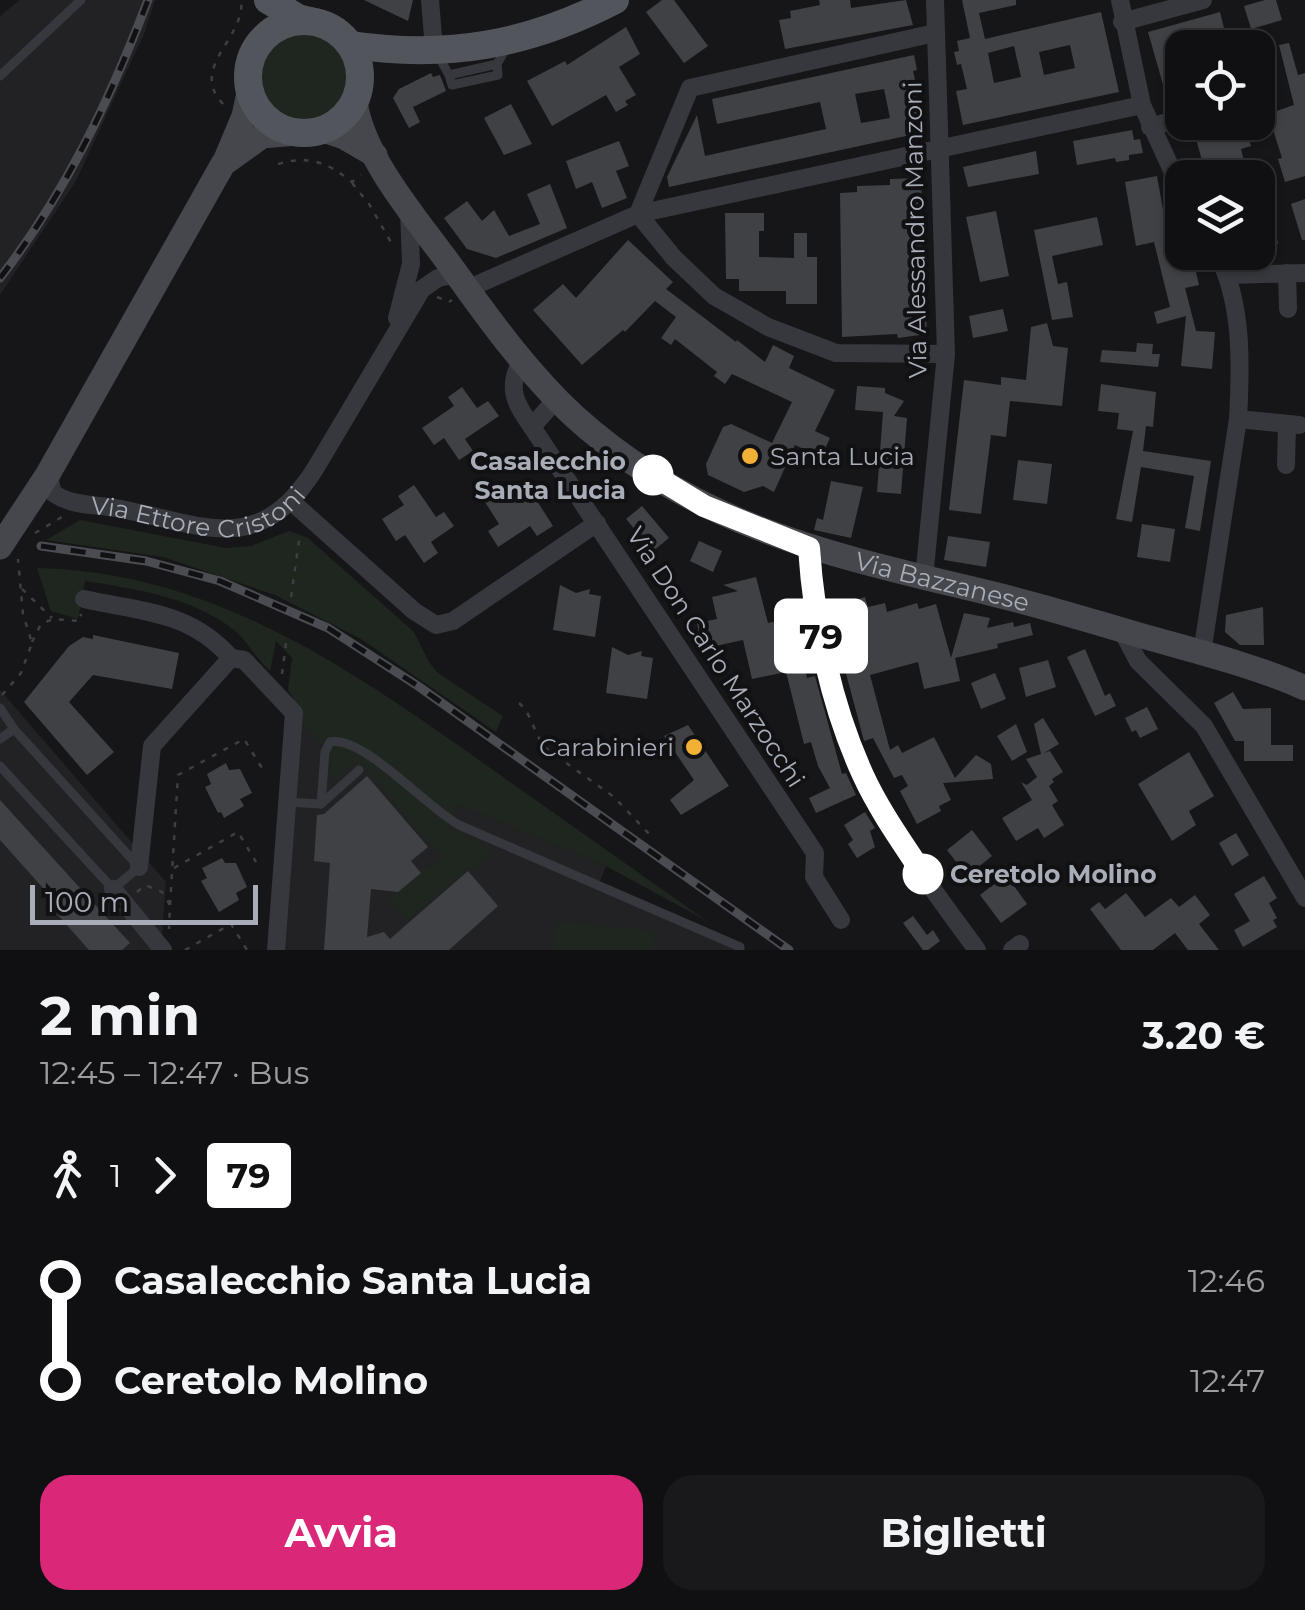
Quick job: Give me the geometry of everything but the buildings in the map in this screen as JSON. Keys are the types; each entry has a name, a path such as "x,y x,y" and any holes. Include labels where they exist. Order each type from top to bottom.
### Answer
{"main road":[{"path":"223,164 244,116 250,88 257,0"},
{"path":"268,0 298,18 330,27 350,45 358,60 357,96"},
{"path":"350,45 504,52 615,0"},
{"path":"255,50 281,26 316,22"},
{"path":"250,88 262,114 273,123 310,131 342,119 385,65 420,50"},
{"name":"Via Bazzanese","path":"357,96 358,123 370,164"},
{"name":"Via Bazzanese","path":"310,131 344,137 408,206 522,360 557,398 605,440 674,489 740,522 809,548 1122,630 1305,688"},
{"name":"Via Ettore Cristoni","path":"8,550 223,164 262,136 310,131"}],"street":[{"path":"420,50 430,0"},
{"name":"Via Alessandro Manzoni","path":"924,578 946,354 934,0"},
{"path":"1120,0 1142,105 1166,160"},
{"path":"1122,22 1203,0"},
{"path":"935,33 690,88 638,214 674,258 714,296 768,327 836,353 946,354"},
{"name":"Via Ettore Cristoni","path":"48,474 53,494 63,501 223,530 262,521 292,502 422,289 438,278 462,281 638,214 1142,105"},
{"path":"1150,126 1165,122"},
{"name":"Via Ettore Cristoni","path":"394,333 411,264 408,206"},
{"path":"1202,653 1238,418 1238,342 1225,270"},
{"path":"1228,275 1296,273 1288,309"},
{"name":"Via Don Carlo Marzocchi","path":"522,360 512,393 518,407 815,853 815,880 842,920"},
{"path":"532,426 557,398"},
{"path":"1238,418 1293,425 1286,465"},
{"path":"30,505 42,500 63,501"},
{"path":"292,502 414,611 436,625 453,621 597,522"},
{"path":"809,548 821,640 864,777 977,950"},
{"path":"84,598 190,622 214,638 232,658 244,660 294,713 276,950"},
{"path":"1122,630 1131,653 1204,726 1305,898"},
{"path":"139,867 152,746 232,658"},
{"path":"118,896 166,942"}],"lane":[{"path":"0,76 80,0"},
{"path":"420,50 449,76 504,52"},
{"path":"0,708 14,730 139,867 118,896 0,766"},
{"path":"0,739 14,730"},
{"path":"321,804 325,752 330,742 339,740 362,750 450,820 740,946 740,950"},
{"path":"288,802 321,804 359,770"}],"path":[{"path":"223,104 212,88 213,64 240,20 241,0"},
{"path":"278,164 308,158 334,168 352,182 369,204 395,249"},
{"path":"352,182 370,164"},
{"path":"8,550 22,589 23,614 32,643"},
{"path":"291,597 296,556"},
{"path":"22,589 53,619"},
{"path":"1,696 21,673 40,624 53,619 80,621 84,598"},
{"path":"282,676 287,636"},
{"path":"520,704 530,712 539,741 614,796 651,836"},
{"path":"166,942 178,775 244,738 262,768"},
{"path":"172,869 238,832 256,862"},
{"path":"118,896 145,886 162,892 170,905"},
{"path":"185,950 230,924 247,950"}],"shaded area":[{"path":"20,0 155,0 144,34 76,181 0,295 0,16"},
{"path":"304,26 323,30 339,40 349,56 353,75 349,94 339,110 323,120 304,124 285,120 269,110 259,94 255,75 259,56 269,40 285,30"},
{"path":"80,520 226,548 251,546 289,531 308,538 414,632 438,673 503,716 496,732 361,639 275,595 163,557 46,540"},
{"path":"37,568 102,574 163,587 277,632 385,695 707,921 606,866 458,804 447,827 490,847 485,861 406,920 388,900 440,857 370,774 355,762 332,785 329,752 304,727 300,709 288,690 292,658 276,641 270,671 234,630 200,610 163,596 85,581 78,619 51,611"},
{"path":"0,690 166,882 161,950 0,950"},
{"path":"294,713 457,803 606,866 598,886 740,950 277,950"},
{"path":"556,921 655,931 653,950 553,950"}],"railway":[{"path":"0,278 45,213 84,145 148,0"},
{"path":"41,546 146,561 220,581 328,628 418,686 789,950"}],"bus line":[{"name":"79","path":"653,475 704,506 809,548 821,640 853,750 881,808 923,874"}],"place":[{"name":"Santa Lucia","path":"750,456"},
{"name":"Casalecchio Santa Lucia","path":"653,475"},
{"name":"Carabinieri","path":"694,747"},
{"name":"Ceretolo Molino","path":"923,874"}]}
